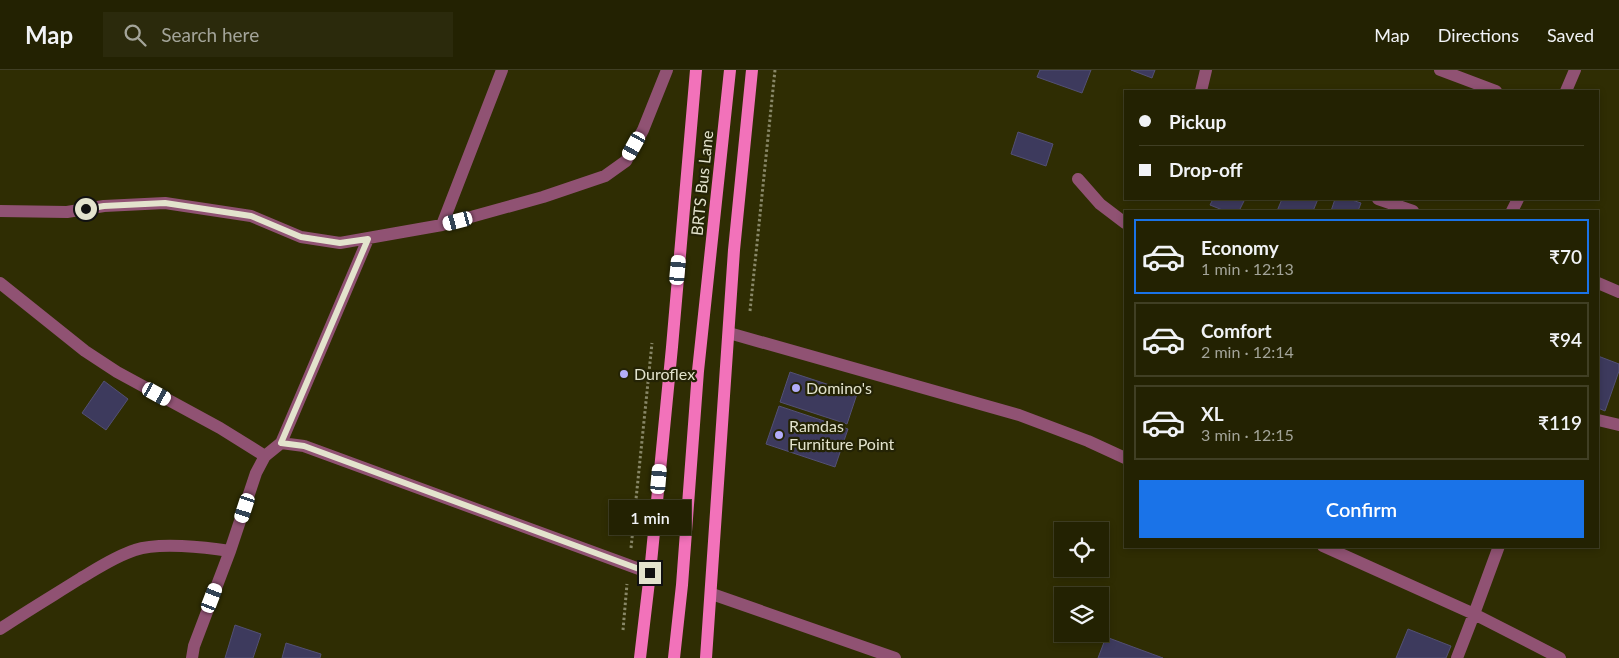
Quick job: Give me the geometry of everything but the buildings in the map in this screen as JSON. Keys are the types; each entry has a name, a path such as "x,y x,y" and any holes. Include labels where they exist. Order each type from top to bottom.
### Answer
{"main road":[{"path":"640,658 650,573 696,70"},
{"name":"BRTS Bus Lane","path":"674,658 682,585 698,371 730,70"},
{"path":"706,658 712,594 734,250 752,70"}],"street":[{"path":"442,225 502,70"},
{"path":"0,211 68,212 104,206 165,203 251,216 301,237 340,243 442,225 543,197 605,176 626,161 643,130 667,70"},
{"path":"1201,90 1206,70"},
{"path":"1440,70 1493,90"},
{"path":"1566,90 1575,70"},
{"path":"1078,179 1100,204 1124,222"},
{"path":"1381,200 1410,210"},
{"path":"192,658 194,646 230,551 256,473 265,456 281,443 368,239"},
{"path":"1599,283 1619,292"},
{"path":"0,284 85,351 117,372 220,428 265,456"},
{"path":"728,333 1019,415 1088,441 1124,458"},
{"path":"1599,420 1619,425"},
{"path":"281,443 304,446 650,573"},
{"path":"0,629 112,560 136,549 163,546 203,547 230,551"},
{"path":"1327,548 1474,614 1560,658"},
{"path":"1458,658 1498,548"},
{"path":"712,594 895,658"}],"place":[{"name":"Duroflex","path":"624,374"},
{"name":"Domino's","path":"796,388"},
{"name":"Ramdas Furniture Point","path":"779,435"}],"route":[{"path":"86,209 104,206 165,203 251,216 301,237 340,243 368,239 281,443 304,446 650,573"}]}
